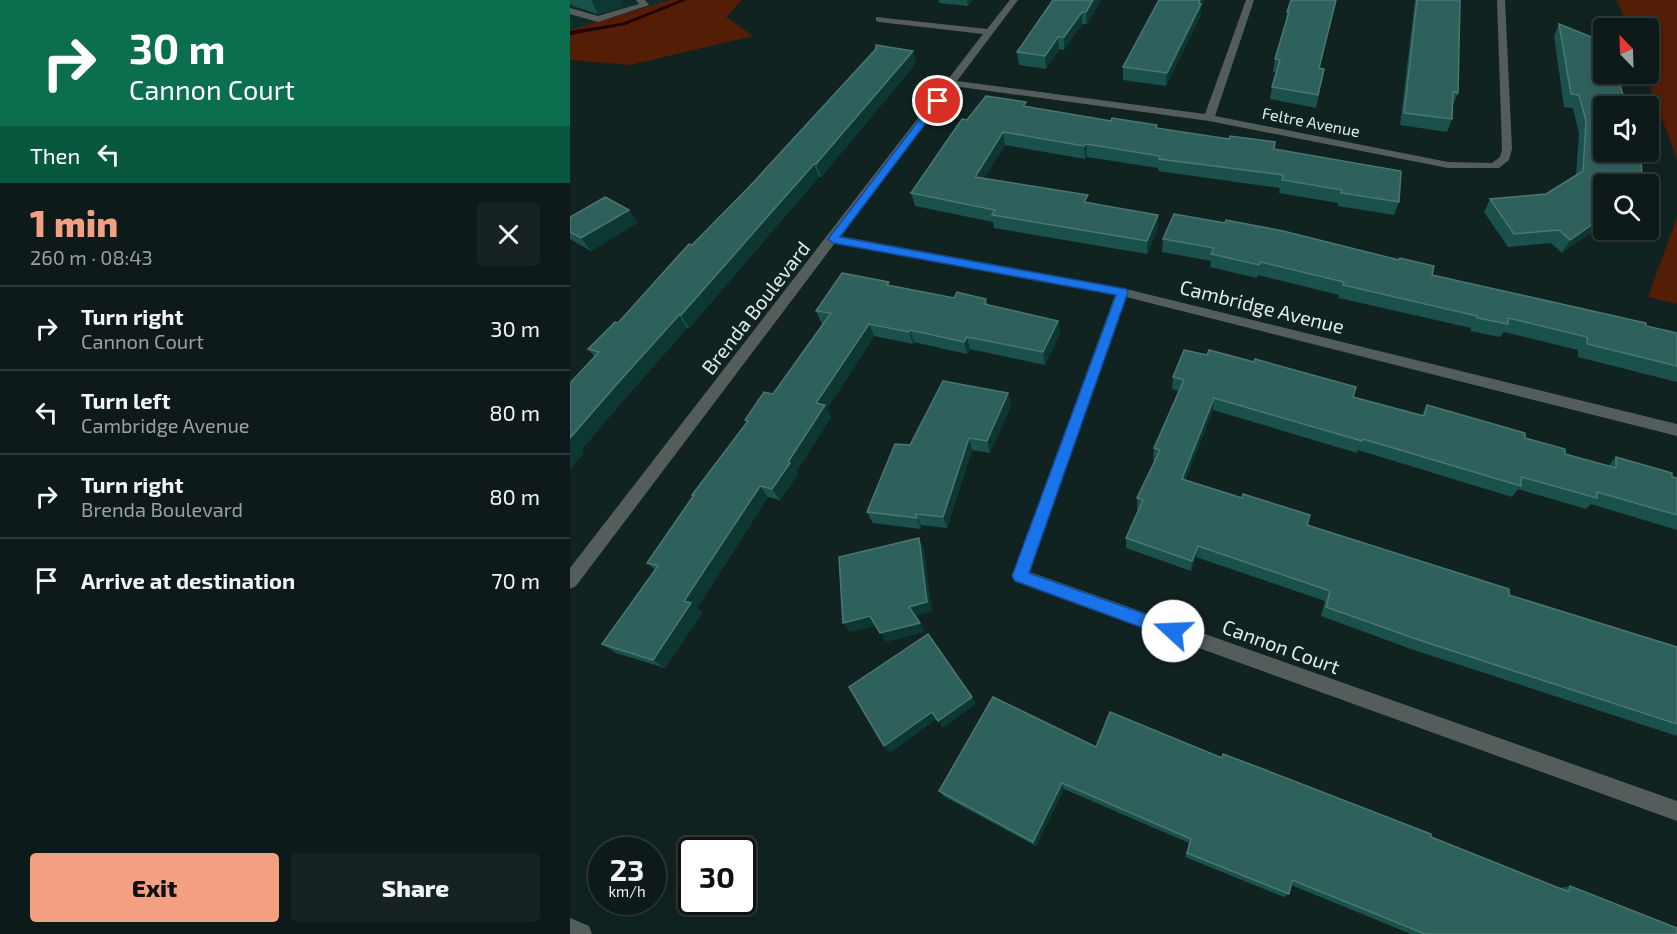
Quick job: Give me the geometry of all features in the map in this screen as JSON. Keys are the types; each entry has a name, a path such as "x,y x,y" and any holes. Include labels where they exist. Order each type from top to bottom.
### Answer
{"street":[{"path":"570,10 588,18 598,19 645,5 640,0"},
{"name":"Brenda Boulevard","path":"570,581 1014,0"},
{"path":"1209,118 1251,0"},
{"name":"Feltre Avenue","path":"951,83 1209,118 1448,165 1495,166 1505,158 1507,149 1501,0"},
{"path":"879,19 989,32"},
{"name":"Cambridge Avenue","path":"833,239 1122,292 1677,430"},
{"name":"Cannon Court","path":"1122,292 1020,576 1677,811"},
{"path":"570,929 581,934"}],"shaded area":[{"path":"570,0 663,0 666,2 570,30"},
{"path":"670,0 742,0 726,17 753,36 630,65 570,60 570,30"},
{"path":"1617,0 1677,0 1677,159 1659,111 1659,96 1653,96 1649,84 1659,84 1659,18 1624,18"},
{"path":"1677,217 1677,304 1648,297"}],"building":[{"path":"1053,0 1093,0 1086,12 1082,12 1064,37 1058,37 1045,56 1017,52"},
{"path":"1159,0 1200,0 1201,4 1167,73 1123,67"},
{"path":"1291,0 1336,0 1319,68 1324,69 1318,95 1272,87 1280,60 1275,59"},
{"path":"1417,0 1460,0 1458,93 1453,92 1452,119 1404,113"},
{"path":"1559,24 1593,38 1593,84 1620,84 1623,96 1593,96 1593,162 1641,162 1642,174 1593,174 1593,224 1570,240 1559,230 1514,234 1490,199 1546,194 1583,171 1586,121 1579,95 1571,94"},
{"path":"876,45 913,51 816,164 570,438 570,383 599,352 588,349 615,322 618,323 689,244 692,245 750,186 876,49"},
{"path":"986,96 1026,102 1023,106 1111,121 1112,118 1157,125 1156,128 1229,139 1230,136 1275,142 1274,149 1401,171 1399,202 1341,193 1342,190 1282,180 1283,175 1159,159 1160,156 1003,132 975,177 1088,195 1084,202 1158,215 1147,241 992,215 995,210 911,193 962,119 967,120"},
{"path":"605,197 629,210 581,238 570,232 570,217"},
{"path":"1174,214 1225,223 1226,220 1283,231 1399,260 1400,258 1434,266 1432,275 1646,323 1646,326 1677,333 1677,366 1587,344 1587,337 1508,318 1508,324 1477,318 1477,316 1343,285 1344,282 1261,262 1259,265 1211,254 1214,248 1163,239"},
{"path":"842,273 889,282 887,285 954,298 957,292 986,299 984,304 1058,321 1043,352 967,337 964,342 869,324 816,403 825,405 788,462 790,463 772,489 760,486 684,601 691,603 653,660 602,644 658,566 647,563 694,495 692,495 748,421 745,420 764,392 773,394 831,313 816,311"},
{"path":"1184,350 1207,355 1209,350 1254,362 1255,359 1356,387 1353,397 1424,416 1427,405 1525,433 1525,438 1565,449 1565,454 1616,468 1616,457 1672,473 1672,477 1677,478 1677,515 1597,492 1597,498 1521,477 1521,486 1214,398 1182,479 1242,498 1243,494 1310,515 1307,525 1509,589 1509,595 1677,647 1677,724 1419,640 1326,607 1330,591 1198,546 1192,561 1126,538 1143,500 1137,498 1160,450 1154,448 1184,380 1173,377"},
{"path":"943,381 1008,393 987,441 969,438 943,517 916,514 917,518 867,512 895,444 910,445"},
{"path":"919,538 927,602 909,607 920,623 880,633 870,616 843,623 839,557"},
{"path":"928,634 972,697 938,721 932,712 884,746 849,687"},
{"path":"993,697 1096,747 1110,712 1222,758 1223,754 1431,834 1431,837 1569,892 1570,886 1677,928 1677,934 1425,934 1292,880 1289,894 1187,853 1191,839 1062,783 1033,842 939,791"}],"waterway":[{"path":"570,33 623,24 685,0"}],"route":[{"path":"938,101 833,239 1122,292 1020,576 1173,631"}]}
